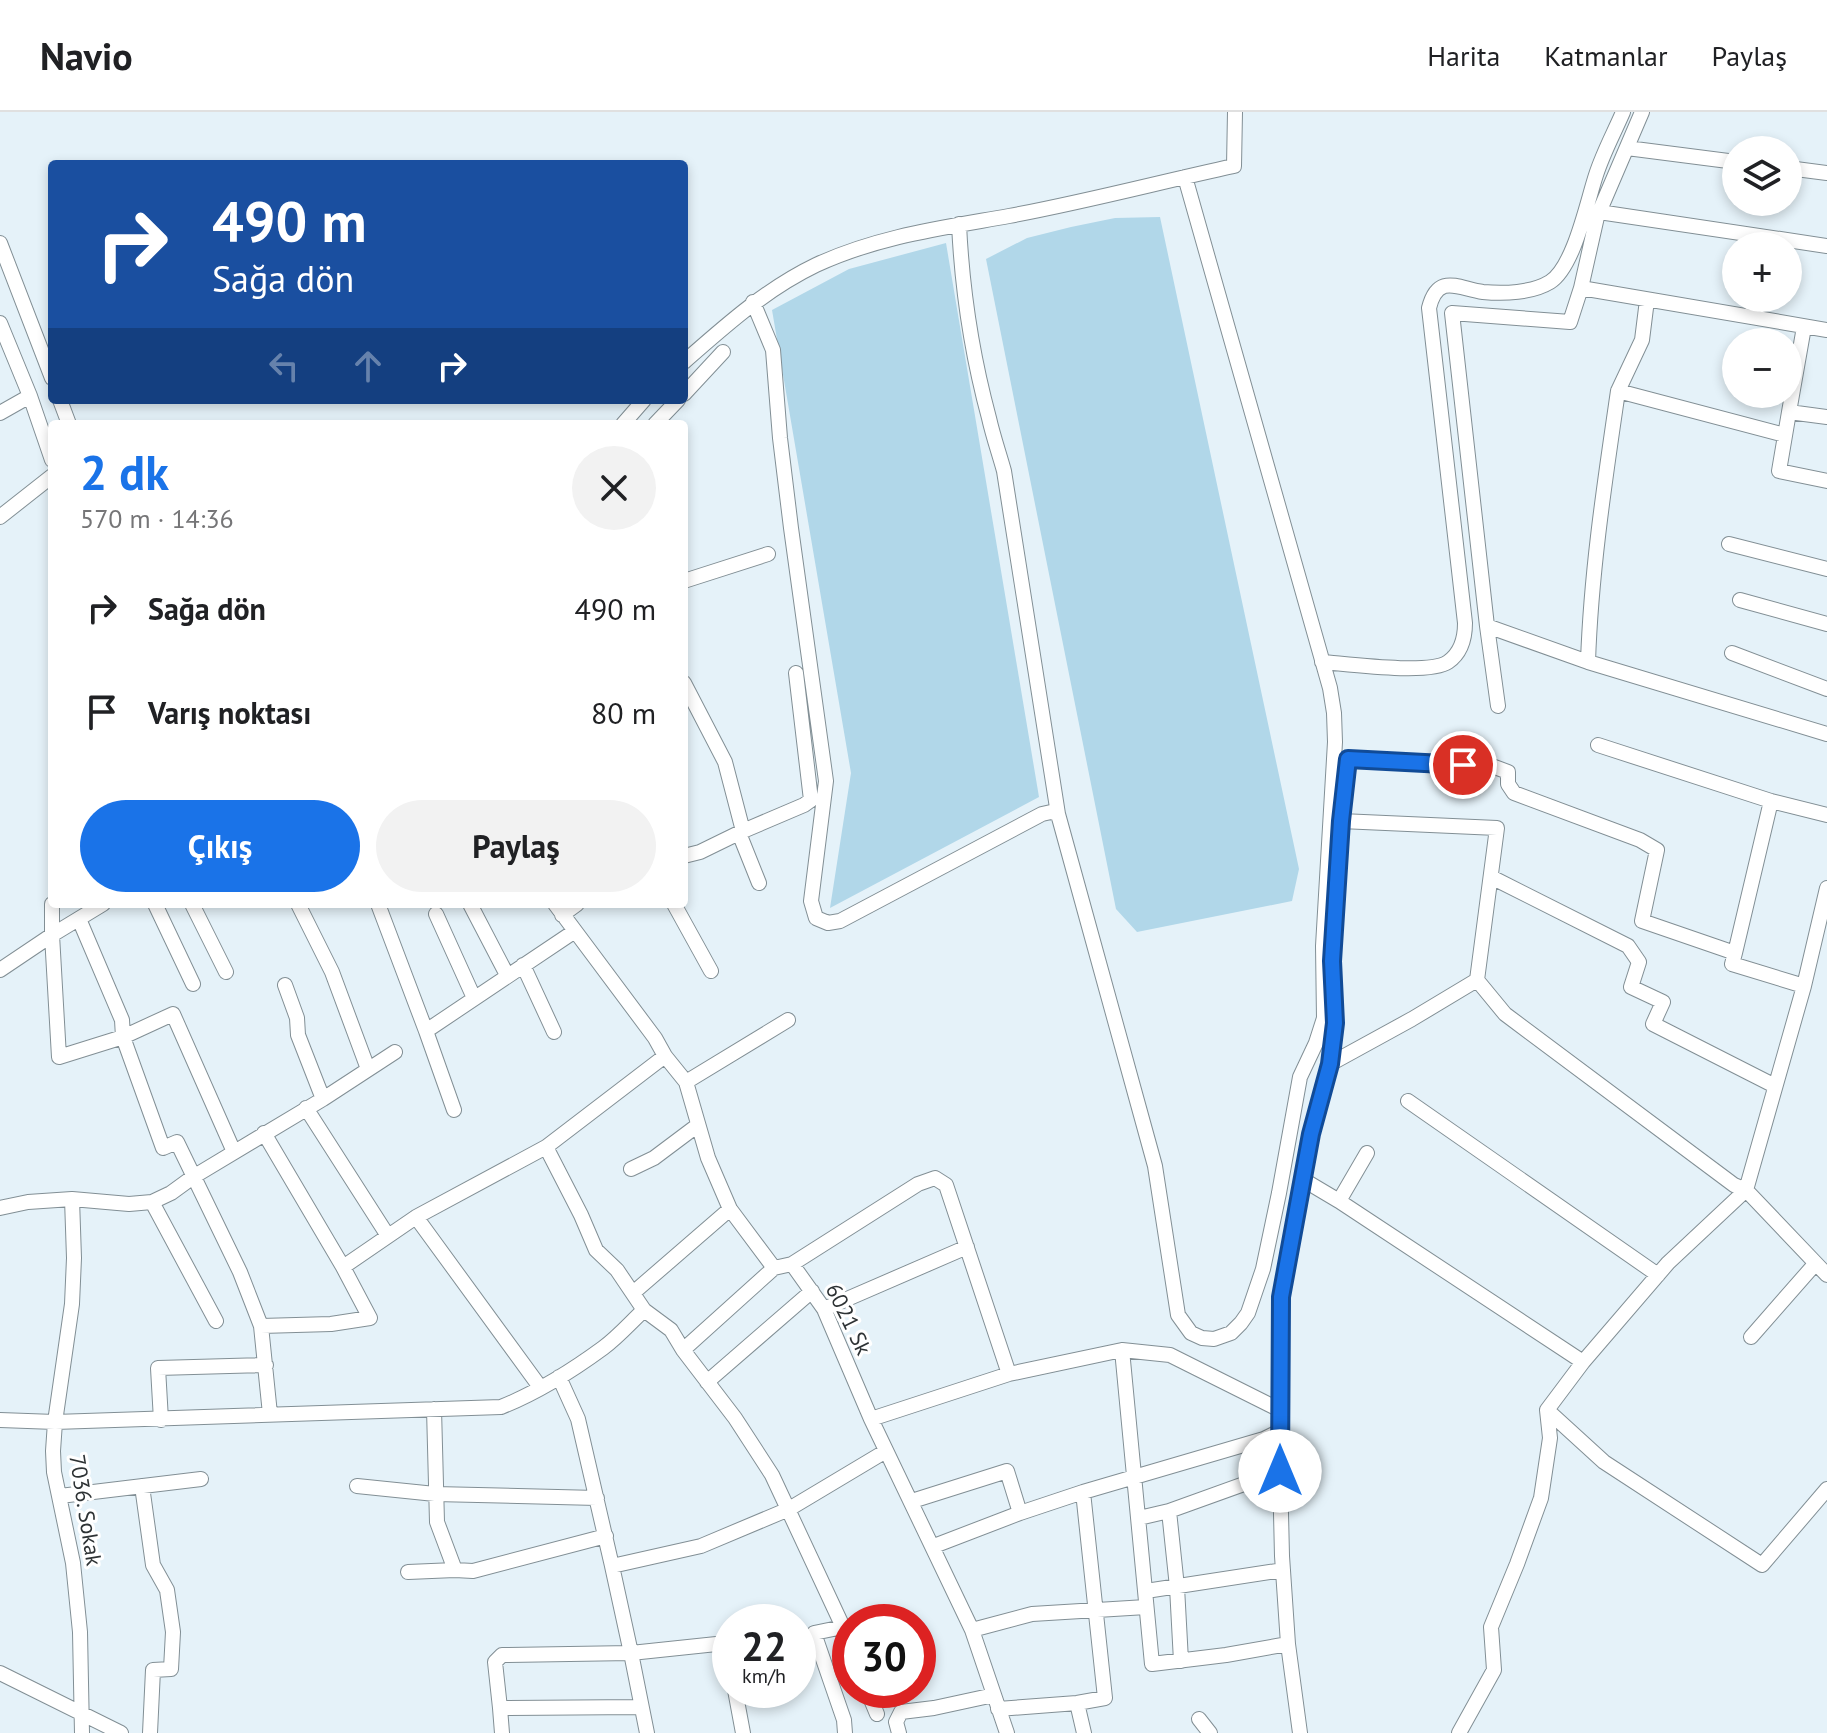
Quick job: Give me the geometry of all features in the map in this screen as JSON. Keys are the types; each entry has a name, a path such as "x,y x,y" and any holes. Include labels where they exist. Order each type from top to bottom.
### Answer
{"street":[{"path":"688,359 753,302 813,266 859,247 1234,166 1235,112"},
{"path":"1322,662 1436,666 1449,661 1460,648 1465,623 1429,308 1431,299 1445,286 1462,285 1499,293 1521,291 1551,281 1567,261 1597,172 1623,112"},
{"path":"1498,706 1452,313 1570,322 1599,212 1642,112"},
{"path":"1627,148 1722,160"},
{"path":"1802,170 1827,173"},
{"path":"959,224 969,321 989,418 1004,471 1058,814 1155,1166 1178,1315 1191,1333 1214,1339 1241,1323 1248,1313 1263,1269 1300,1077 1324,1018 1323,946 1335,742 1333,700 1185,177"},
{"path":"1599,212 1827,246"},
{"path":"0,243 48,368"},
{"path":"1581,288 1827,330"},
{"path":"1588,662 1602,497 1618,391 1642,340 1647,300"},
{"path":"753,302 773,350 789,513 826,781 811,893 816,918 828,923 840,921 1042,814 1058,814"},
{"path":"0,323 48,448"},
{"path":"1804,327 1779,471 1827,481"},
{"path":"688,390 723,352"},
{"path":"1618,391 1785,435"},
{"path":"0,413 30,396"},
{"path":"626,420 640,404"},
{"path":"659,420 674,404"},
{"path":"1789,412 1827,417"},
{"path":"0,517 48,479"},
{"path":"1729,544 1827,569"},
{"path":"688,580 768,554"},
{"path":"1740,600 1827,624"},
{"path":"1487,626 1588,662 1827,734"},
{"path":"1732,653 1827,689"},
{"path":"688,855 811,800 796,673"},
{"path":"688,692 725,762 741,832 759,883"},
{"path":"1598,745 1771,801 1827,815"},
{"path":"1300,1733 1288,1644 1283,1570 1281,1297 1314,1119 1330,1064 1335,1023 1332,961 1348,759 1492,766 1508,772 1508,784 1514,793 1640,840 1657,850 1642,921 1628,946"},
{"path":"1771,801 1732,964 1804,986"},
{"path":"1341,821 1497,828 1477,980 1505,1014 1734,1185 1746,1190 1827,1275"},
{"path":"1491,877 1628,946 1639,962 1631,987 1663,1002 1653,1024 1775,1086"},
{"path":"1459,1733 1494,1670 1491,1627 1541,1498 1550,1438 1547,1410 1583,1362 1668,1263 1746,1190 1804,986 1827,888"},
{"path":"52,908 59,1057 123,1037 173,1014 234,1152"},
{"path":"0,970 97,908"},
{"path":"157,908 193,984"},
{"path":"194,908 226,972"},
{"path":"300,908 332,972 368,1069"},
{"path":"380,908 454,1110"},
{"path":"472,908 507,975"},
{"path":"676,908 711,971"},
{"path":"558,909 686,1082 708,1158 730,1209 774,1268"},
{"path":"436,914 474,998"},
{"path":"79,919 122,1020 123,1037 163,1148 177,1142 240,1272 261,1326 270,1414"},
{"path":"1642,921 1735,953"},
{"path":"426,1031 575,931"},
{"path":"523,965 554,1032"},
{"path":"1330,1064 1477,980"},
{"path":"285,985 297,1018 298,1035 323,1099"},
{"path":"686,1082 788,1020"},
{"path":"0,1208 28,1202 72,1199 129,1204 152,1202 395,1052"},
{"path":"343,1267 416,1217 546,1147 665,1056"},
{"path":"1408,1101 1658,1275"},
{"path":"306,1108 388,1236"},
{"path":"631,1169 654,1158 698,1125"},
{"path":"261,1326 331,1324 370,1318 264,1133"},
{"path":"546,1147 596,1250 617,1270 644,1310 671,1330 772,1475 832,1604"},
{"path":"1339,1201 1367,1153"},
{"path":"683,1350 774,1268 792,1264 918,1184 935,1178 946,1185 1009,1374"},
{"path":"1302,1179 1583,1362"},
{"name":"7036. Sokak","path":"72,1199 72,1304 55,1422 54,1472 73,1563 80,1632 82,1733"},
{"path":"152,1202 216,1321"},
{"path":"633,1293 730,1209"},
{"path":"416,1217 540,1387"},
{"path":"824,1309 967,1247"},
{"name":"6021 Sk","path":"792,1264 824,1309 871,1419 934,1546 972,1630 1007,1733"},
{"path":"1751,1337 1815,1264"},
{"path":"707,1382 812,1291"},
{"path":"0,1420 161,1420 501,1407 530,1396 605,1347 644,1310"},
{"path":"871,1419 1009,1374 1122,1350 1170,1355 1280,1410"},
{"path":"1122,1350 1152,1664 1288,1644"},
{"path":"161,1420 158,1368 266,1365"},
{"path":"559,1377 578,1419 647,1733"},
{"path":"434,1409 437,1522 455,1570"},
{"path":"1547,1410 1604,1462 1762,1565 1827,1489"},
{"path":"934,1546 1083,1492 1264,1439 1280,1431"},
{"path":"612,1566 701,1546 789,1509 886,1451"},
{"path":"912,1501 1007,1471 1020,1513"},
{"path":"1139,1518 1169,1511 1280,1471"},
{"path":"60,1496 201,1479"},
{"path":"142,1486 153,1565 167,1590 173,1632 171,1669 153,1670 150,1733"},
{"path":"357,1486 435,1494 597,1498"},
{"path":"899,1733 896,1722 901,1712 996,1702 1077,1703 1105,1698 1083,1492"},
{"path":"1169,1511 1181,1661"},
{"path":"408,1572 473,1571 606,1536"},
{"path":"972,1630 1032,1614 1095,1610 1146,1599 1177,1587 1283,1570"},
{"path":"816,1639 844,1720 845,1733"},
{"path":"502,1733 495,1662 502,1655 631,1653 712,1645"},
{"path":"0,1673 121,1733"},
{"path":"1077,1703 1084,1733"},
{"path":"500,1708 641,1707"},
{"path":"738,1708 743,1733"},
{"path":"874,1708 877,1714"},
{"path":"1199,1719 1210,1733"}],"shaded area":[{"path":"1160,217 1299,869 1292,901 1137,932 1116,909 986,259 1027,238 1071,227 1115,218"},
{"path":"946,243 1039,797 830,908 851,773 772,310 849,269"}],"route":[{"path":"1280,1471 1281,1297 1311,1134 1330,1064 1335,1023 1332,961 1348,759 1463,765"}]}
